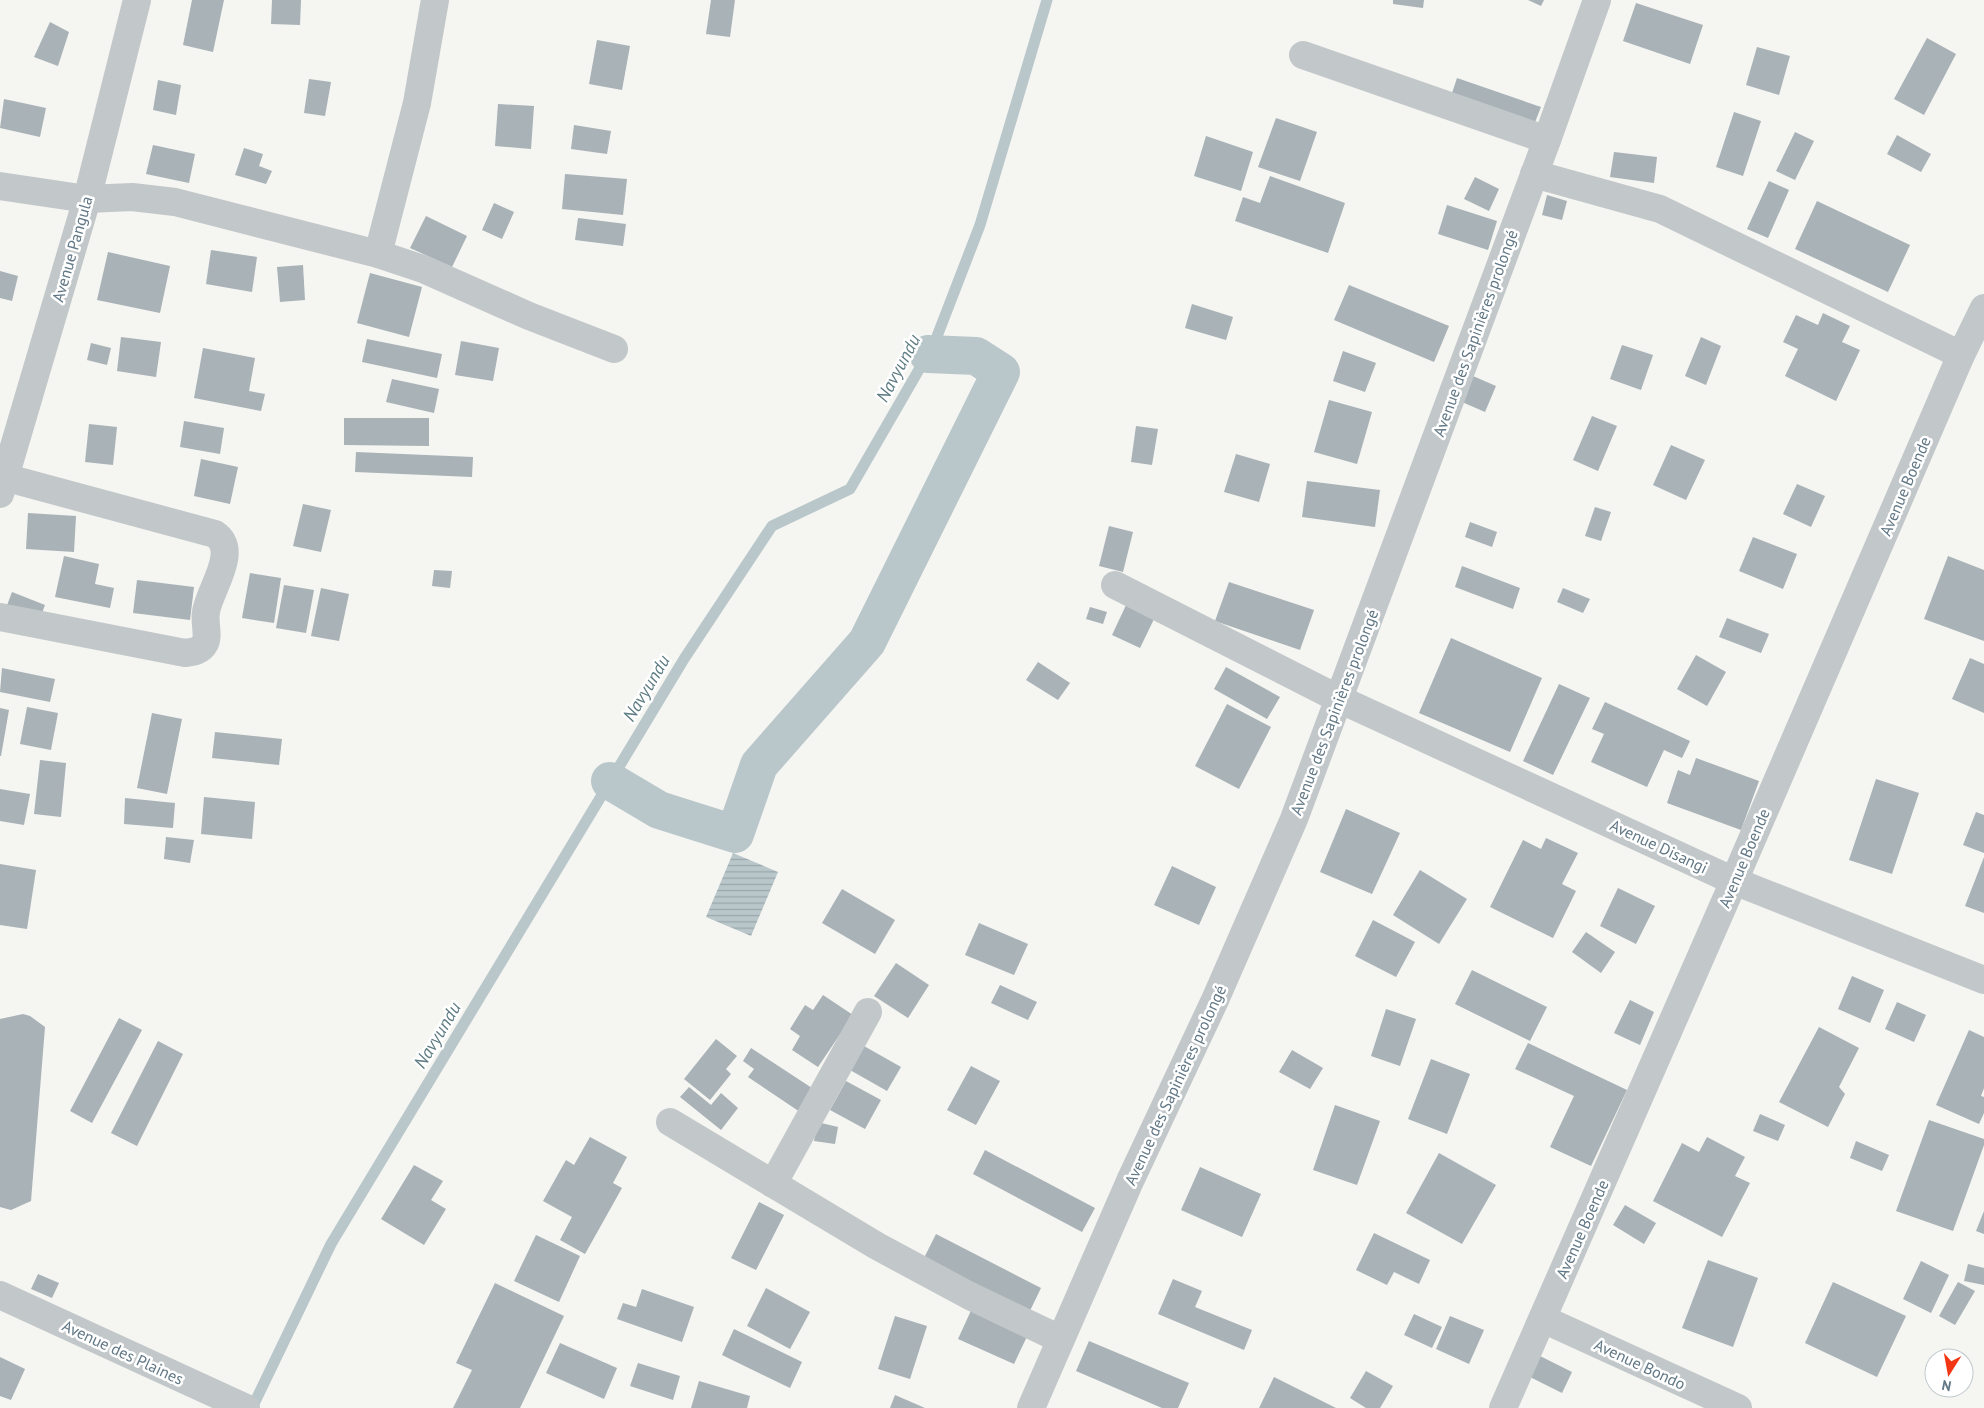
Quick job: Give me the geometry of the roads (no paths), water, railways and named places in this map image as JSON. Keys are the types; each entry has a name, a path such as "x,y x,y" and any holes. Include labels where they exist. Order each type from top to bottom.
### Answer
{"street":[{"name":"Avenue Pangula","path":"1,483 87,199 137,0"},
{"path":"378,254 417,103 435,0"},
{"name":"Avenue des Sapinières prolongé","path":"1031,1408 1130,1181 1215,1000 1290,828 1547,140 1597,0"},
{"path":"1303,55 1547,140"},
{"path":"1534,174 1660,210 1961,355"},
{"path":"0,186 87,199 132,196 175,202 378,254 423,269 529,316 614,349"},
{"name":"Avenue Boende","path":"1503,1408 1734,881 1961,355 1984,308"},
{"path":"0,617 185,653 194,652 200,650 206,642 206,612 226,551 222,538 215,534 1,483"},
{"name":"Avenue Disangi","path":"1115,585 1339,700 1734,881 1984,980"},
{"path":"774,1184 868,1012"},
{"path":"670,1122 878,1246 968,1294 1060,1339"},
{"name":"Avenue des Plaines","path":"0,1295 246,1408"},
{"name":"Avenue Bondo","path":"1543,1319 1738,1408"}],"waterway":[{"name":"Navyundu","path":"252,1408 331,1244 684,659 772,526 850,489 928,354 936,339 980,225 1047,0"},
{"path":"610,781 659,810 735,834 759,765 867,642 1001,372 976,356 928,354"}]}
